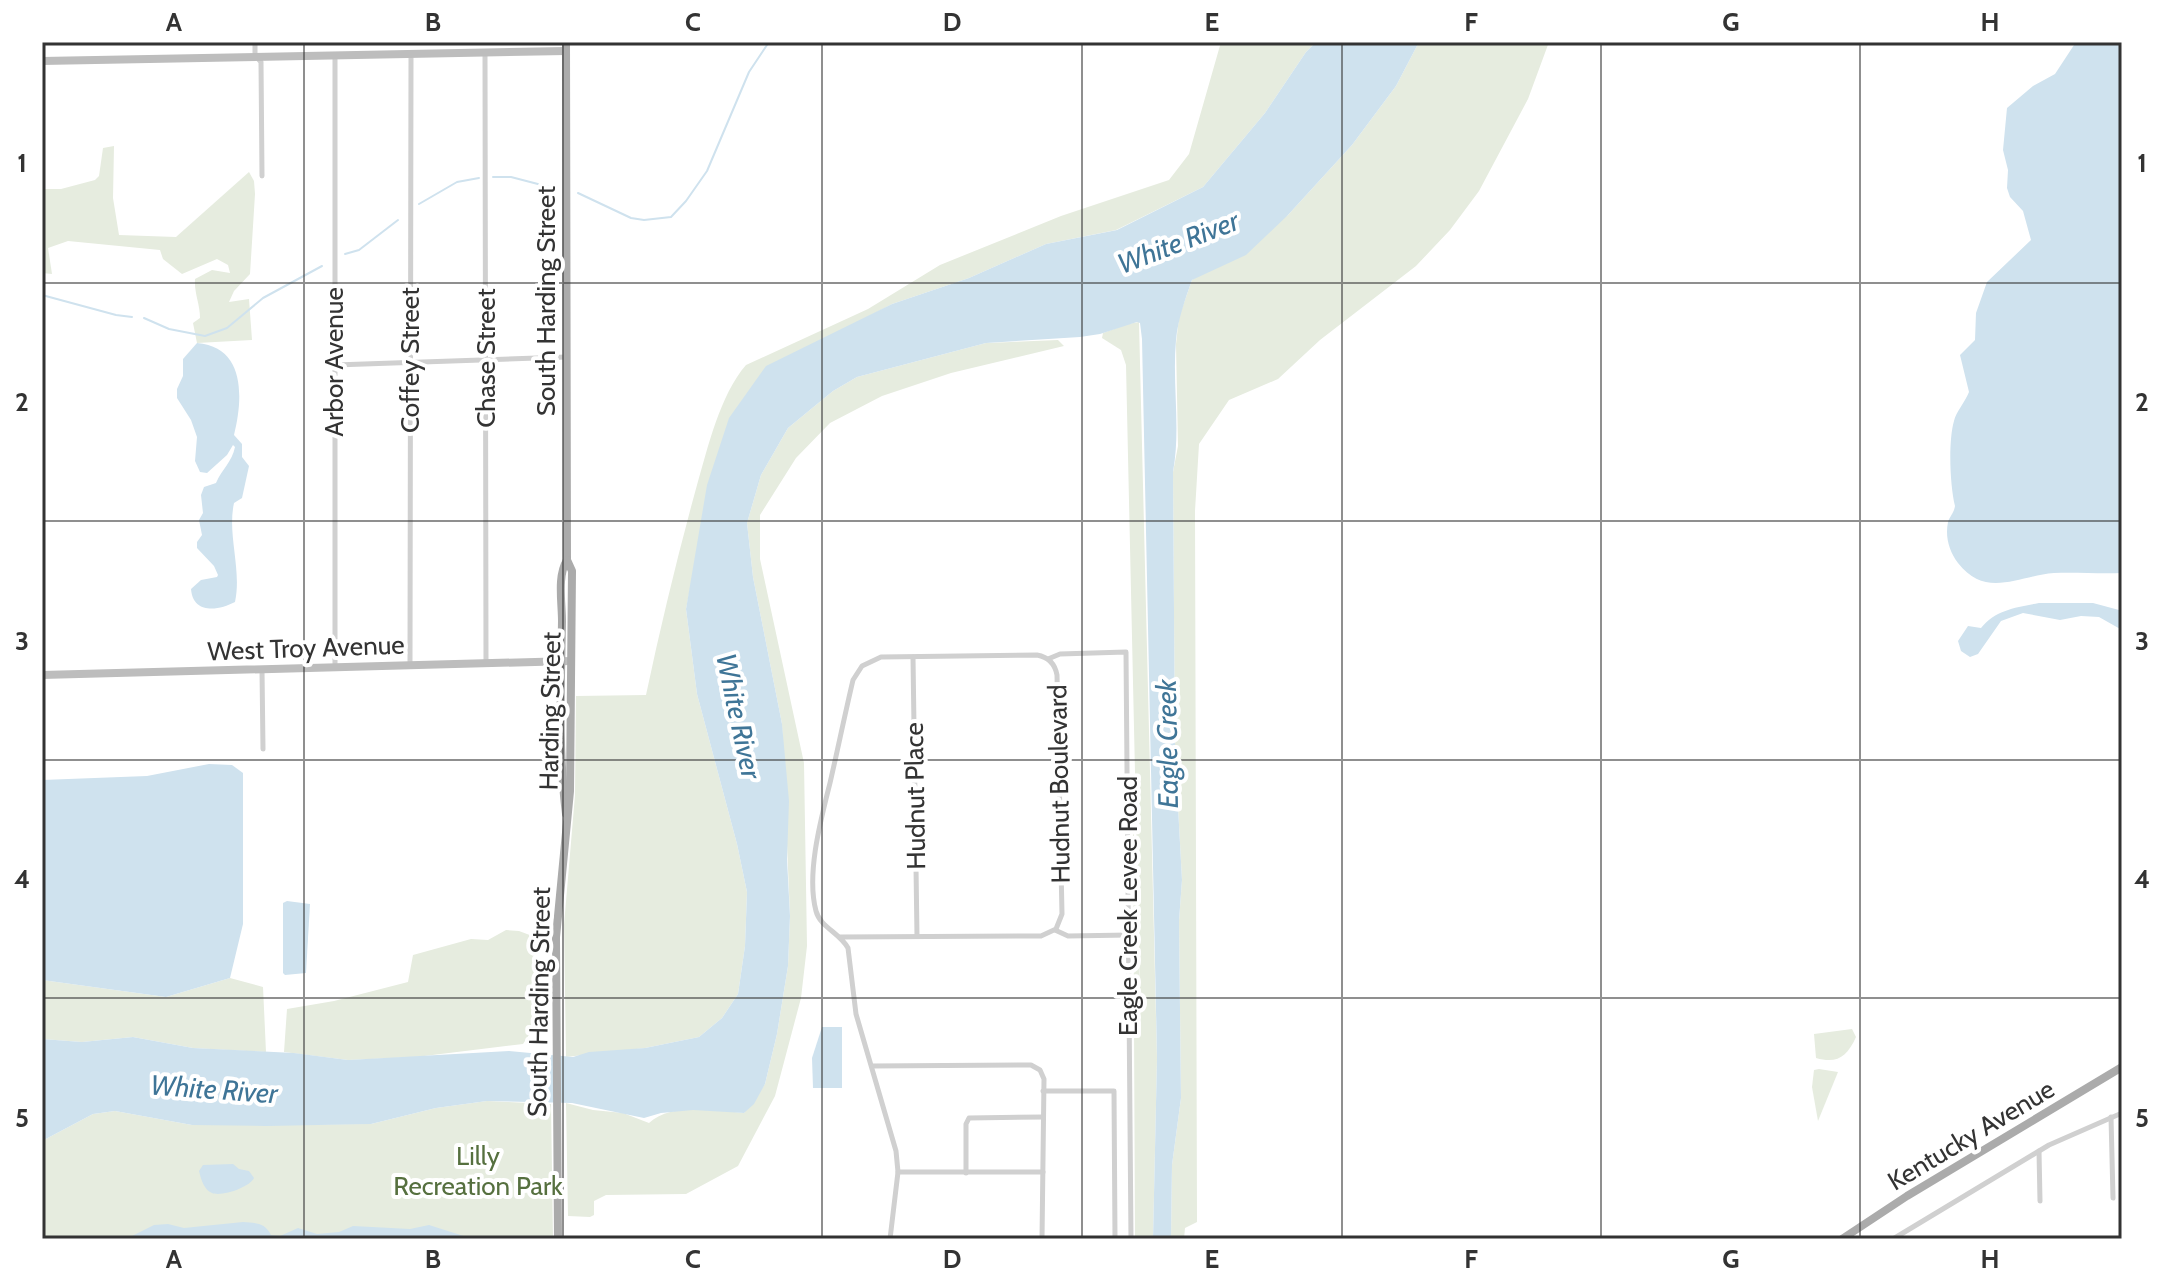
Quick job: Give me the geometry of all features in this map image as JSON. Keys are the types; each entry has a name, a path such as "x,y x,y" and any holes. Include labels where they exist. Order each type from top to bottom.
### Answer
{"main road":[{"name":"South Harding Street","path":"566,46 567,560"},
{"name":"Harding Street","path":"566,814 570,791 562,571 567,560"},
{"name":"South Harding Street","path":"558,1239 557,919 566,814"},
{"name":"Kentucky Avenue","path":"1842,1239 1907,1196 2122,1067"}],"street":[{"path":"255,42 256,57 261,62 262,176"},
{"path":"42,61 485,53 566,46"},
{"name":"Chase Street","path":"485,53 486,664"},
{"name":"Coffey Street","path":"410,666 411,54"},
{"name":"Arbor Avenue","path":"335,56 335,668"},
{"path":"335,365 566,357"},
{"name":"Eagle Creek Levee Road","path":"1048,659 1060,654 1126,652 1131,1239"},
{"name":"Hudnut Boulevard","path":"890,1239 898,1172 895,1148 856,1014 848,948 816,912 814,861 853,680 862,666 874,659 913,657 1037,655 1048,659 1056,672 1058,705 1062,914 1055,930"},
{"name":"Hudnut Place","path":"913,657 917,936"},
{"name":"West Troy Avenue","path":"42,675 566,662"},
{"path":"262,669 263,749"},
{"path":"840,937 1041,936 1055,930 1068,936 1129,935"},
{"path":"872,1066 1031,1065 1042,1072 1042,1239"},
{"path":"1043,1091 1114,1091 1115,1239"},
{"path":"1893,1239 2039,1151 2122,1113"},
{"path":"966,1173 968,1119 1043,1117"},
{"path":"2111,1117 2113,1198"},
{"path":"2039,1151 2040,1201"},
{"path":"898,1172 1043,1172"}],"green space":[{"path":"1221,42 1316,42 1265,113 1203,187 1116,230 1046,244 969,278 892,304 841,331 697,553 686,609 697,694 747,892 745,946 738,994 722,1018 699,1037 645,1048 566,1057 564,925 575,795 576,696 646,695 676,563 706,454 722,406 737,377 746,365 868,309 940,265 1061,216 1169,180 1189,154"},
{"path":"1419,42 1549,42 1528,99 1479,191 1450,230 1416,266 1320,340 1278,379 1229,400 1199,444 1195,511 1197,1222 1185,1228 1184,1239 1171,1239 1172,1165 1181,1098 1179,921 1182,880 1175,751 1173,472 1178,446 1176,344 1179,317 1192,280 1288,215 1352,145 1396,86"},
{"path":"114,146 113,198 119,235 176,237 249,172 254,181 255,194 250,274 234,291 229,302 249,299 252,340 197,343 193,323 200,318 195,279 212,270 230,273 228,265 217,259 182,274 163,259 160,250 68,241 48,248 52,274 42,273 42,189 61,189 95,180 99,176 103,148"},
{"path":"1139,322 1157,1058 1153,1239 1135,1239 1133,809 1140,999 1126,365 1121,350 1102,338 1103,333"},
{"path":"1058,340 1064,346 951,373 882,396 830,423 796,458 760,515 760,559 804,763 807,946 801,998 775,1096 738,1166 686,1194 606,1195 594,1201 594,1215 568,1216 566,1103 623,1113 649,1123 658,1116 681,1110 744,1113 765,1084 788,966 790,916 782,724 753,577 747,523 761,475 788,428 833,391 857,377 986,343"},
{"path":"506,930 535,937 539,989 536,1024 523,1044 416,1057 348,1060 284,1052 287,1009 334,1001 408,982 413,955 471,939 488,940"},
{"path":"230,978 263,987 266,1052 193,1048 133,1037 82,1042 42,1039 42,980 166,997"},
{"path":"1852,1029 1856,1037 1845,1054 1830,1060 1816,1058 1814,1034"},
{"path":"1814,1070 1838,1072 1818,1121 1812,1087"},
{"name":"Lilly Recreation Park","path":"487,1101 551,1104 553,1239 42,1239 42,1141 93,1114 115,1111 192,1125 371,1124 436,1108"}],"water":[{"path":"1316,42 1419,42 1396,86 1352,145 1288,215 1246,255 1192,280 1176,340 1173,472 1175,751 1182,880 1179,921 1181,1098 1172,1165 1171,1239 1153,1239 1157,1058 1142,339 1140,323 1137,322 1080,337 986,343 857,377 833,391 788,428 761,475 747,523 753,577 782,724 789,801 787,859 790,916 788,966 777,1034 765,1084 754,1104 744,1113 693,1110 644,1118 572,1103 487,1101 436,1108 371,1124 266,1126 192,1125 115,1111 93,1114 42,1141 42,1039 82,1042 133,1037 193,1048 294,1053 348,1060 509,1051 573,1057 589,1052 645,1048 699,1037 722,1018 738,994 745,946 747,892 697,694 686,609 707,485 729,418 766,366 892,304 969,278 1046,244 1117,230 1203,187 1265,113"},
{"path":"2076,42 2122,42 2122,573 2054,573 1991,583 1969,574 1958,563 1947,538 1948,522 1955,506 1950,464 1952,430 1969,392 1960,355 1975,340 1976,313 1987,282 2031,240 2023,211 2010,197 2007,188 2008,170 2003,150 2007,108 2033,86 2055,74"},
{"path":"197,343 225,354 233,364 239,391 234,435 242,444 242,457 249,466 242,498 234,503 232,515 237,577 235,602 214,608 196,603 191,589 201,580 218,575 197,548 202,535 199,520 203,513 201,495 204,487 216,483 235,447 233,445 227,455 207,473 200,472 195,461 197,437 191,420 177,398 183,376 183,359"},
{"path":"2039,603 2093,603 2119,610 2122,612 2122,630 2099,617 2060,620 2023,613 2001,621 1978,654 1970,657 1961,651 1958,641 1968,626 1981,628 2000,613"},
{"path":"209,764 232,765 243,773 243,924 230,978 166,997 42,980 42,780 147,776"},
{"path":"283,903 310,904 306,973 283,973"},
{"path":"822,1027 842,1027 842,1088 813,1088 812,1058"},
{"path":"233,1164 249,1171 254,1178 242,1188 222,1194 207,1189 199,1171 203,1165"},
{"path":"243,1222 259,1224 271,1235 280,1236 298,1228 317,1234 339,1232 353,1226 410,1229 429,1225 473,1239 126,1239 154,1225 184,1228"}],"waterway":[{"path":"578,193 631,218 671,217 707,171 749,72 769,42"},
{"path":"493,177 511,177 557,189"},
{"path":"419,204 457,182 479,178"},
{"path":"345,254 359,250 398,220"},
{"path":"144,318 169,329 205,336 227,328 263,298 322,266"},
{"path":"42,295 132,317"}],"water label":[{"name":"White River","path":"1178,242"},
{"name":"White River","path":"739,716"},
{"name":"Eagle Creek","path":"1167,744"},
{"name":"White River","path":"214,1089"}]}
